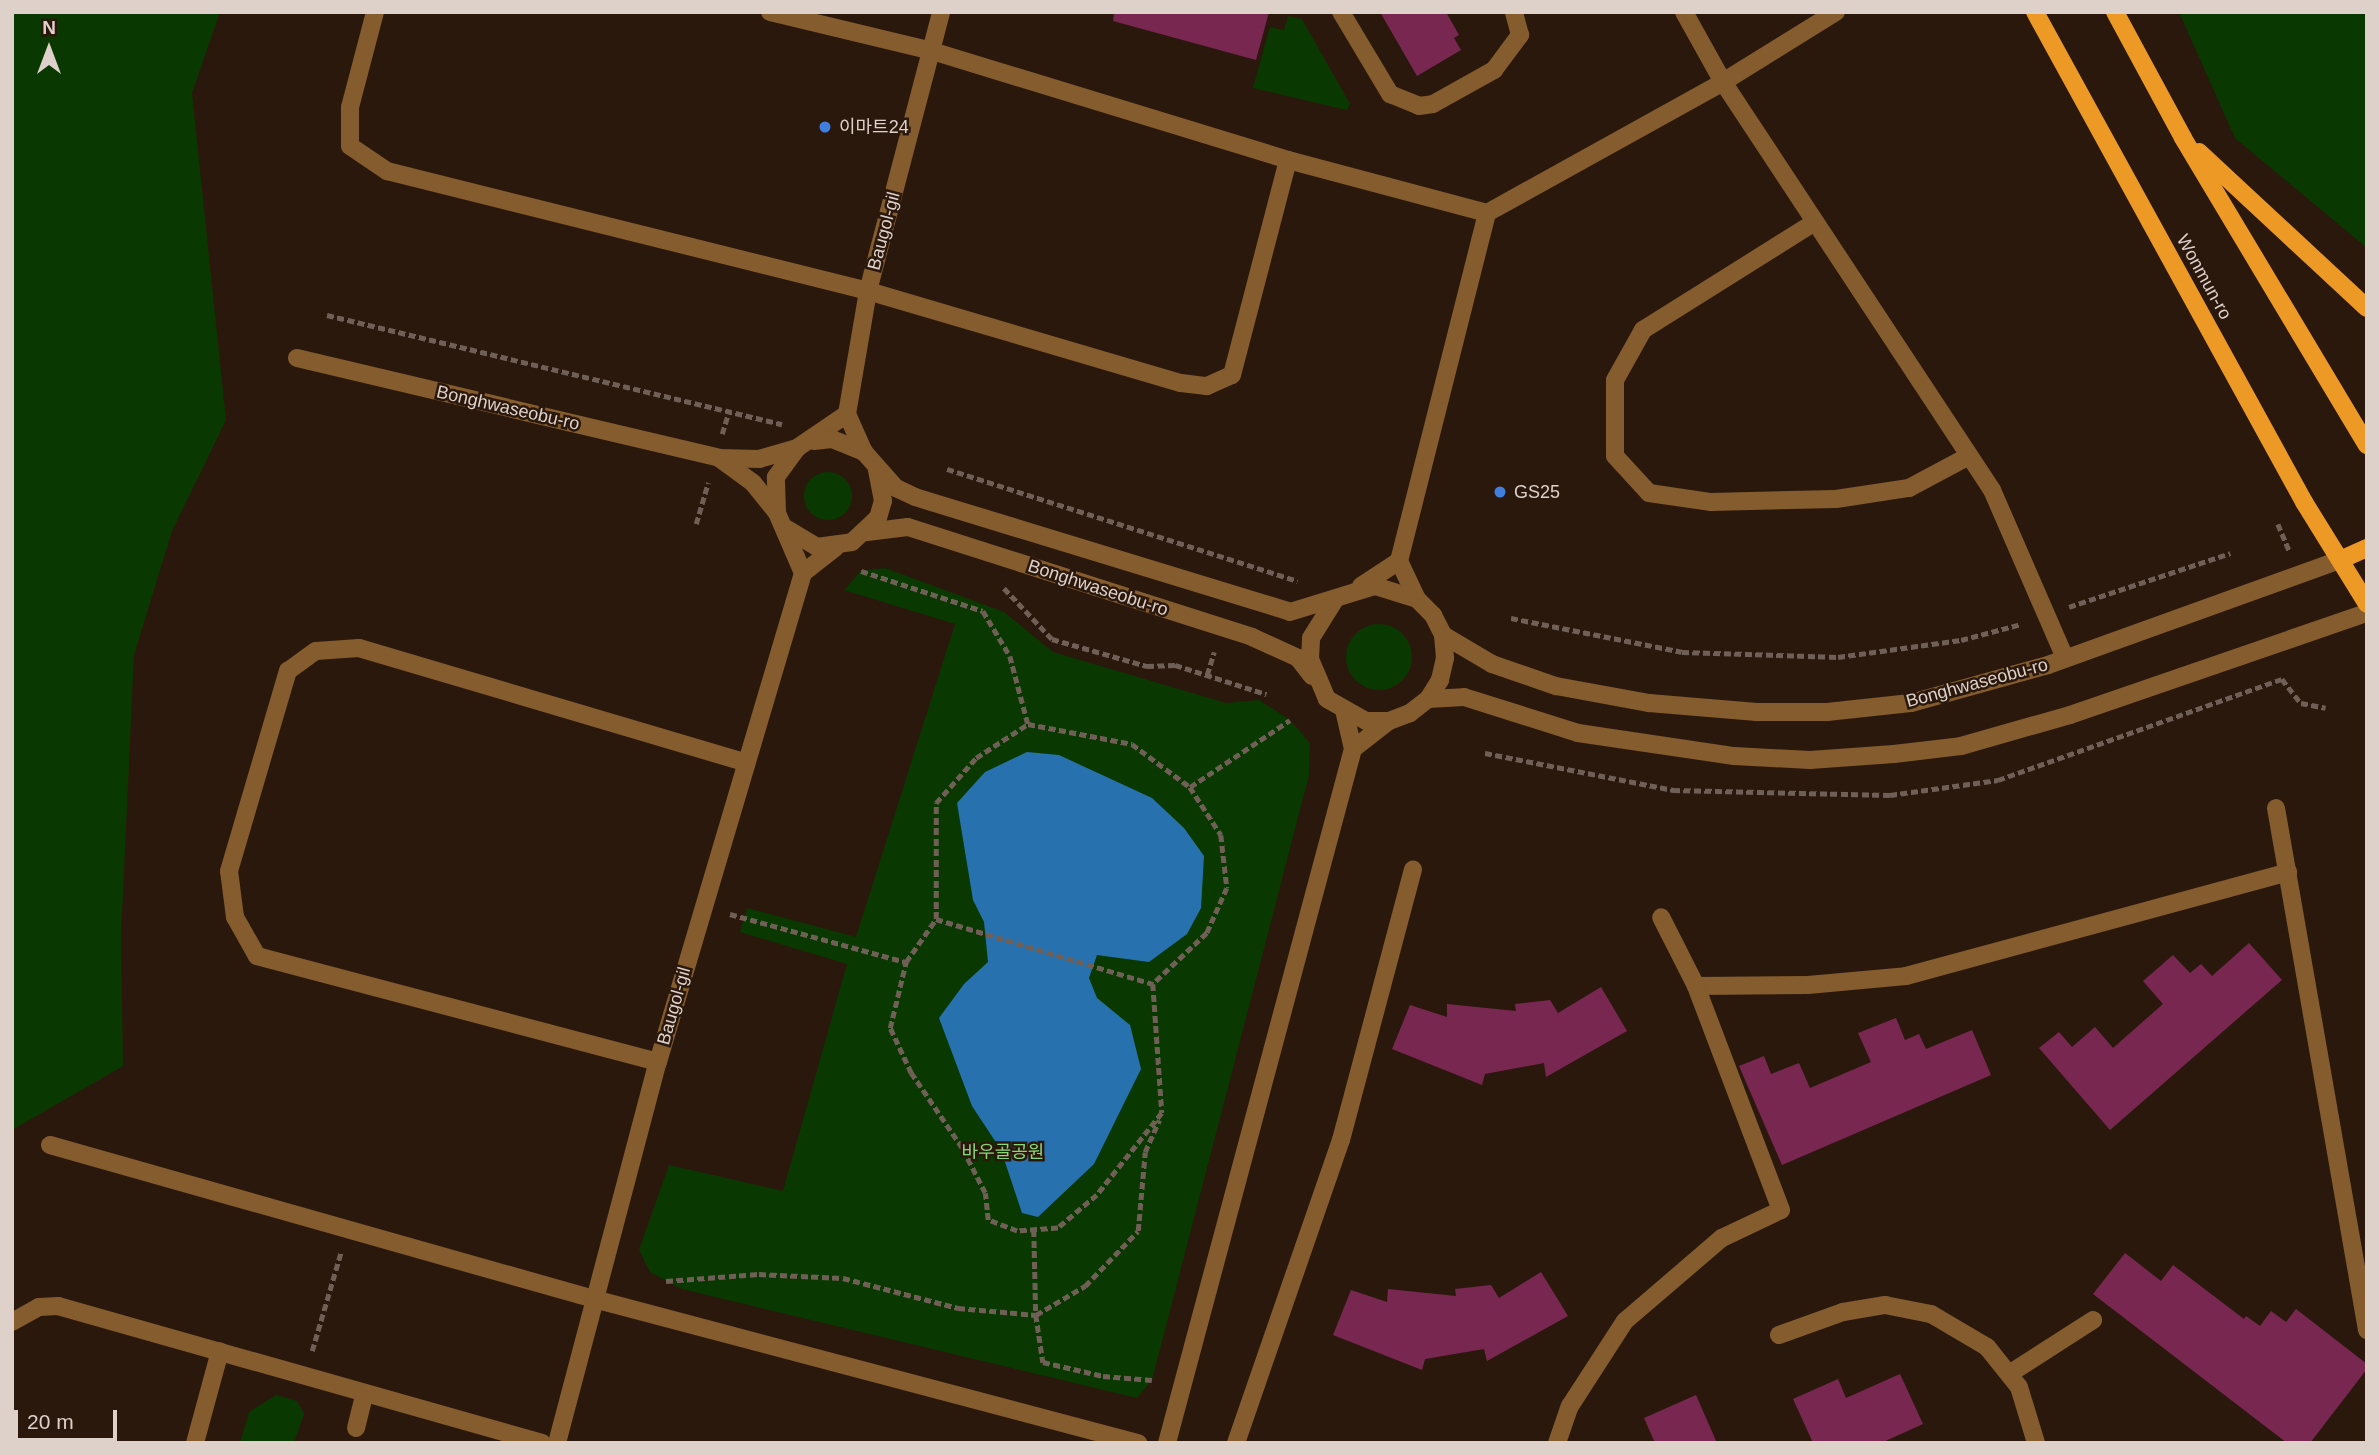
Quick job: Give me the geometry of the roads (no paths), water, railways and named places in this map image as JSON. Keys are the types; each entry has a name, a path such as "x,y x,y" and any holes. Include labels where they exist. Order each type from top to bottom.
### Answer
{"main road":[{"name":"Wonmun-ro","path":"2035,12 2367,604"},
{"path":"2115,12 2183,138 2367,445"},
{"path":"2183,138 2367,308"},
{"path":"2340,560 2367,548"}],"street":[{"path":"375,12 351,107 351,146 387,171 868,291 1181,383 1206,386 1232,375 1288,160"},
{"path":"770,12 932,51 1288,160 1487,213 1723,82 1836,12"},
{"name":"Baugol-gil","path":"847,414 868,291 941,12"},
{"path":"1341,12 1390,94 1419,106 1433,104 1494,70 1520,35 1514,12"},
{"path":"1684,12 1723,82 1992,490 2065,658"},
{"path":"1353,749 1389,721 1410,713 1428,699 1440,680 1445,658 1443,635 1433,615 1417,599 1399,561 1487,213"},
{"path":"1815,222 1643,330 1615,380 1615,456 1648,493 1711,502 1836,499 1909,488 1969,456"},
{"name":"Bonghwaseobu-ro","path":"297,358 719,458"},
{"path":"847,414 870,459 883,501 867,532 835,548 803,573 782,521 776,477 811,441 847,414"},
{"path":"719,458 759,459 811,441 832,439 870,459 897,488 915,497 1290,612 1334,601 1399,561"},
{"path":"719,458 753,483 782,521 817,547 835,548"},
{"name":"Bonghwaseobu-ro","path":"867,532 908,527 1252,637 1298,658 1315,681"},
{"name":"Bonghwaseobu-ro","path":"1443,635 1492,664 1556,686 1649,703 1757,712 1827,712 1911,703 2065,658 2340,560"},
{"name":"Baugol-gil","path":"556,1443 658,1062 744,762 803,573"},
{"path":"1353,591 1375,586 1417,599"},
{"path":"1334,601 1311,638 1310,659 1315,681 1326,699 1345,713 1366,721 1389,721"},
{"path":"1428,699 1464,697 1578,733 1734,755 1810,760 1894,754 1961,746 2070,715 2367,612"},
{"path":"658,1062 257,956 234,917 229,871 288,671 316,651 359,648 744,762"},
{"path":"1167,1443 1353,749 1345,713"},
{"path":"2276,808 2367,1330"},
{"path":"1236,1443 1341,1140 1413,869"},
{"path":"1696,986 1808,985 1906,976 2288,872"},
{"path":"1557,1443 1570,1406 1625,1321 1722,1238 1781,1210 1696,986 1661,918"},
{"path":"50,1145 349,1227 594,1299 1138,1443"},
{"path":"1779,1335 1843,1312 1885,1305 1931,1314 1987,1347 2009,1374 2019,1387 2036,1443"},
{"path":"12,1322 39,1307 58,1306 542,1443"},
{"path":"2009,1374 2093,1320"},
{"path":"195,1443 220,1351"},
{"path":"355,1428 365,1393"}],"water":[{"path":"1027,752 1059,755 1152,798 1184,828 1204,856 1201,908 1187,934 1149,962 1097,955 1089,978 1097,998 1130,1025 1141,1069 1094,1164 1038,1217 1022,1213 1001,1150 972,1106 939,1018 964,984 988,962 984,922 973,900 957,803 985,772"}],"place":[{"name":"이마트24","path":"825,127"},
{"name":"GS25","path":"1500,492"}],"park label":[{"name":"바우골공원","path":"1003,1152"}]}
